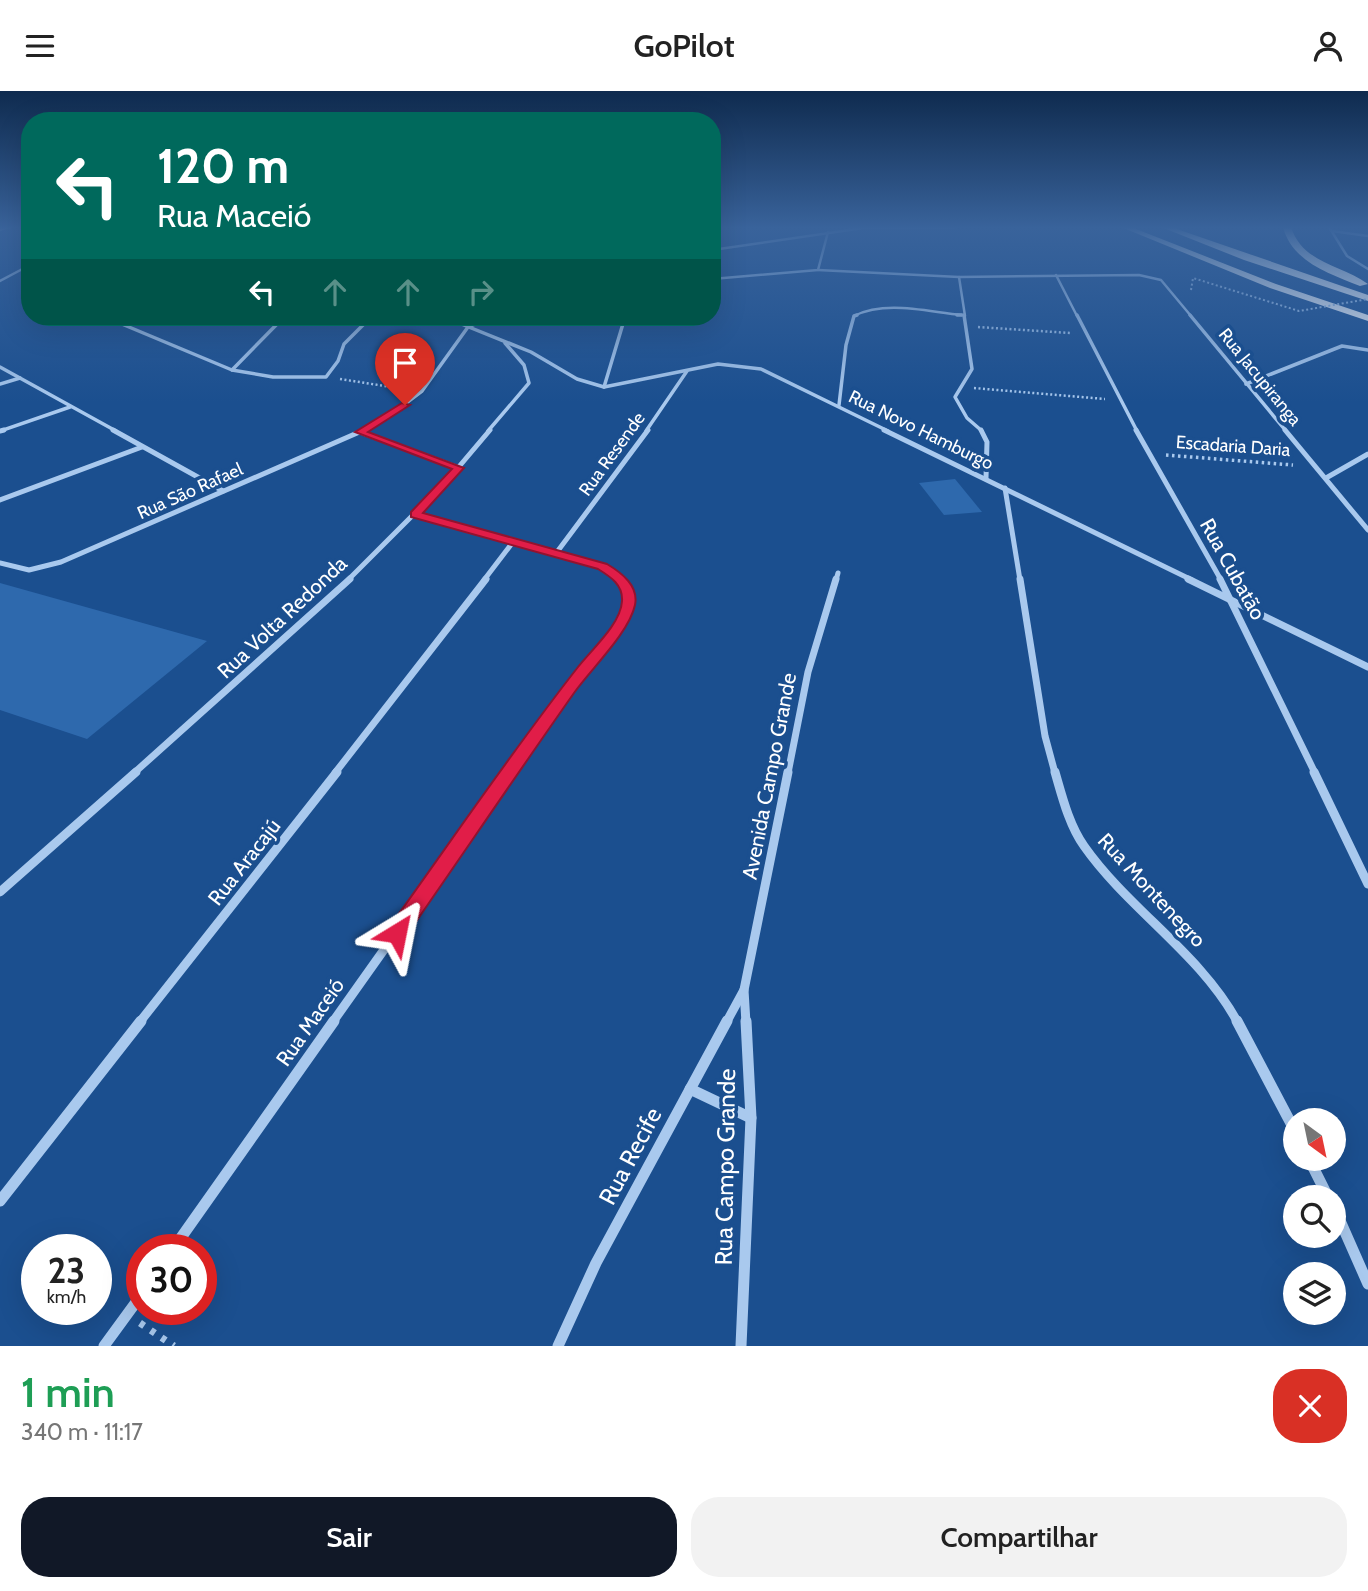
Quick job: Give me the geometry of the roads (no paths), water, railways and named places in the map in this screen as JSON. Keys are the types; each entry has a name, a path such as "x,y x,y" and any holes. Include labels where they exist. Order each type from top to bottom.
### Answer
{"highway":[{"path":"1271,286 1368,318"},
{"path":"1331,286 1368,298"}],"street":[{"path":"960,286 972,369 968,381 956,392 956,403 988,437 990,449 986,478"},
{"name":"Rua Cubatão","path":"1061,286 1120,401 1232,600 1368,884"},
{"name":"Rua Jacupiranga","path":"1166,286 1368,530"},
{"path":"839,405 846,345 854,316 867,310 882,309 962,315"},
{"path":"127,326 232,370 272,377 326,377 338,361 344,345 362,326"},
{"path":"232,370 275,326"},
{"path":"468,327 531,352 577,379 604,387 622,326"},
{"name":"Rua São Rafael","path":"0,563 29,570 82,554 360,432 389,416 422,391 468,327"},
{"name":"Rua Volta Redonda","path":"0,892 247,674 416,514 459,468 529,383 524,365 502,340"},
{"path":"1246,384 1342,346 1356,346 1368,350"},
{"name":"Rua Novo Hamburgo","path":"604,387 718,364 746,365 839,405 1368,667"},
{"path":"0,367 223,491"},
{"name":"Rua Resende","path":"557,552 642,438 687,371"},
{"path":"0,384 20,378"},
{"path":"0,431 70,407"},
{"path":"360,432 459,468"},
{"path":"0,500 142,447"},
{"path":"1326,478 1368,454"},
{"name":"Rua Montenegro","path":"1005,488 1045,736 1062,797 1082,844 1107,875 1211,983 1235,1018 1283,1108"},
{"name":"Rua Maceió","path":"184,1234 570,687 623,619 629,603 627,588 617,575 603,567 416,514"},
{"name":"Rua Aracajú","path":"0,1201 432,650 513,542"},
{"name":"Avenida Campo Grande","path":"744,990 807,672 838,573"},
{"name":"Rua Recife","path":"558,1346 596,1263 744,990"},
{"name":"Rua Campo Grande","path":"741,1346 751,1118 744,990"},
{"path":"690,1089 751,1118"},
{"path":"1346,1234 1368,1284"},
{"path":"104,1346 126,1317"}]}
